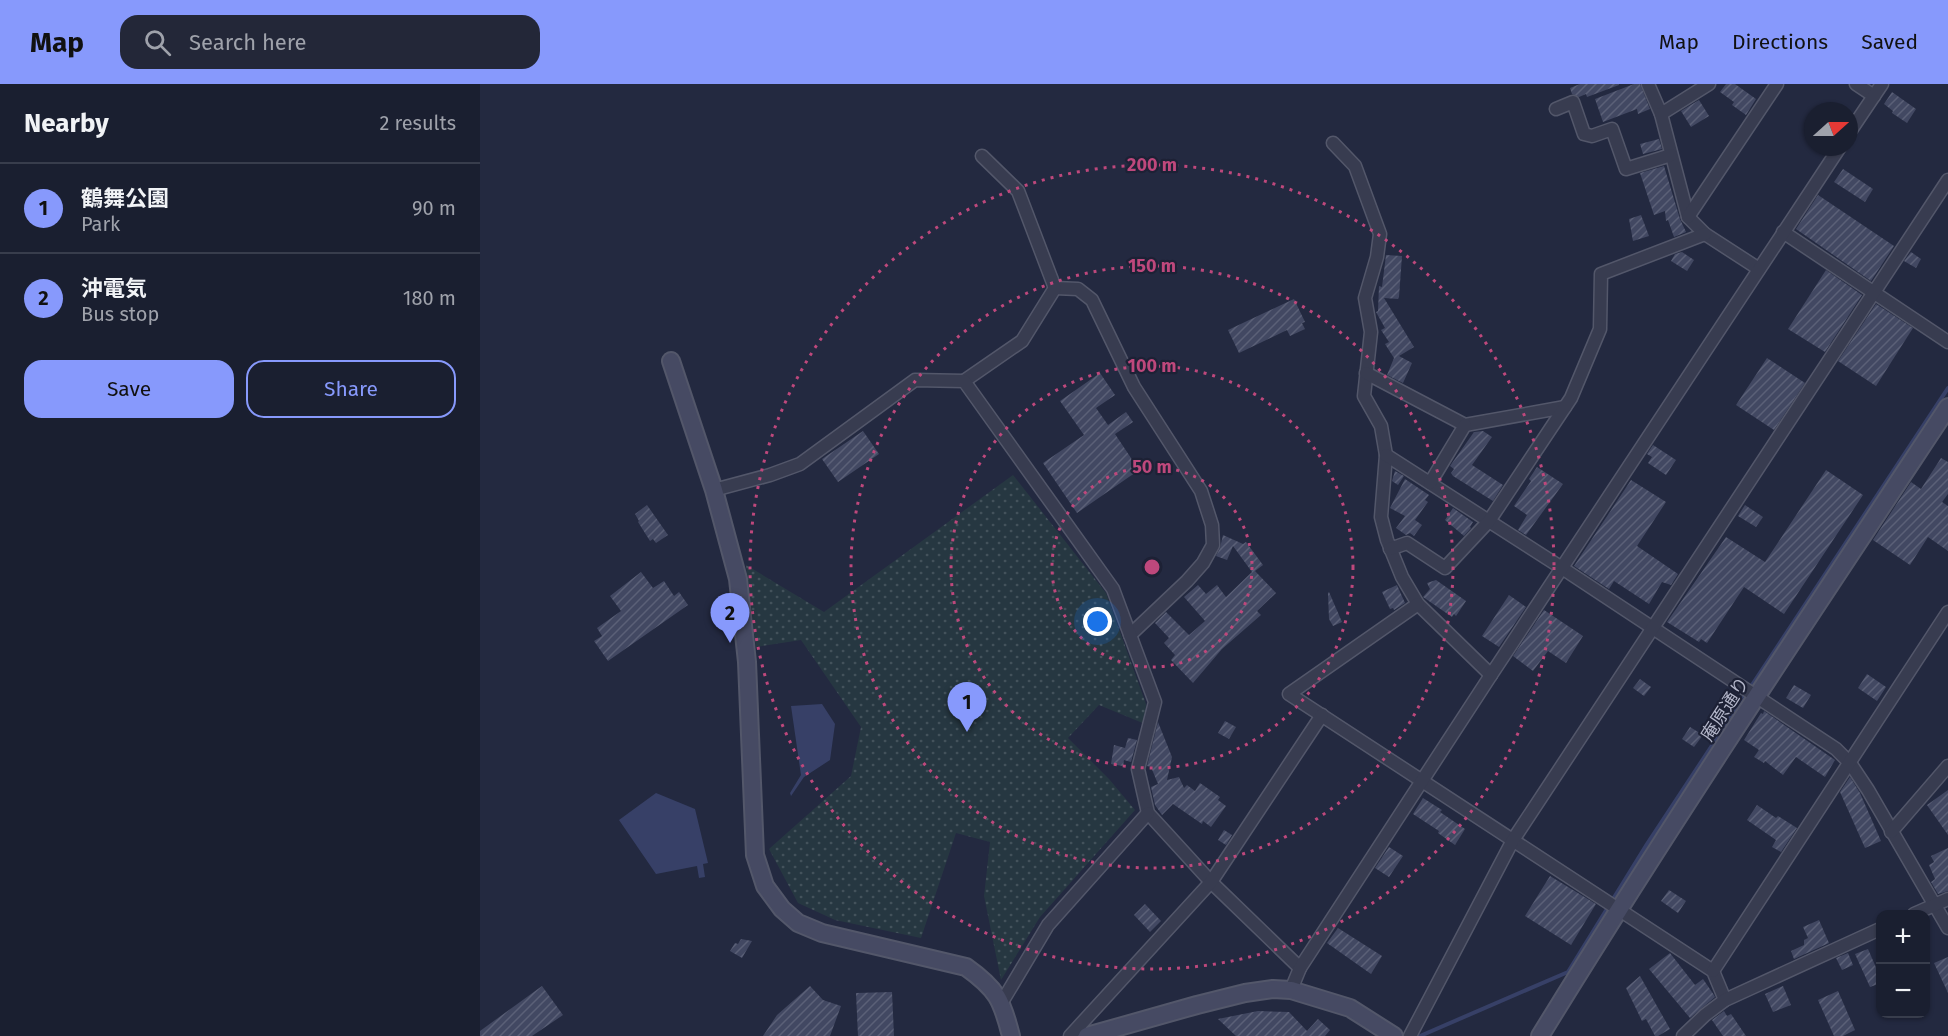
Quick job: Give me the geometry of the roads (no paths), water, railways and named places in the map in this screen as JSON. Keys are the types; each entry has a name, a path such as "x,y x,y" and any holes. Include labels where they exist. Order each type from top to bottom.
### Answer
{"street":[{"path":"1648,84 1661,114 1688,218 1705,234 1759,269"},
{"path":"1661,114 1709,84"},
{"path":"1688,218 1777,84"},
{"path":"1856,84 1874,96"},
{"path":"1858,120 1882,84"},
{"path":"1556,109 1573,102 1584,134 1592,136 1612,129 1626,169 1671,155"},
{"path":"1333,143 1355,166 1380,234 1377,257 1365,298 1371,332 1364,396 1380,426 1386,455 1381,517 1390,549 1402,577 1419,604 1491,675"},
{"path":"982,156 1018,191 1055,288"},
{"path":"1291,990 1300,968 1834,156"},
{"path":"1410,1036 1513,840 1948,180"},
{"path":"1783,232 1948,342"},
{"path":"1390,549 1407,543 1445,567 1489,521 1571,398 1600,329 1601,274 1705,234"},
{"path":"714,490 770,475 800,464 915,380 964,381 1022,341 1055,288"},
{"path":"1055,288 1078,289 1092,300 1134,387 1201,491 1212,525 1213,545 1203,563 1130,635"},
{"path":"671,361 714,490 738,579 747,662 755,855 765,886 782,909 798,923 822,933 966,968 982,979 1002,1002 1011,1036"},
{"path":"1366,373 1465,425 1565,407"},
{"path":"964,381 1113,589 1155,702 1138,769 1148,813 1211,882 1300,968"},
{"name":"庵原通り","path":"1540,1036 1618,909 1755,697 1948,407"},
{"path":"1430,483 1465,425"},
{"path":"1386,455 1836,748 1850,763 1868,790 1948,928"},
{"path":"1419,604 1289,694 1713,971 1725,1000"},
{"path":"1713,971 1948,612"},
{"path":"1070,1036 1211,882 1322,715"},
{"path":"1891,832 1948,766"},
{"path":"1002,1002 1048,925 1148,813"},
{"path":"1924,910 1948,899"},
{"path":"1683,1036 1725,1000 1876,931"},
{"path":"1087,1036 1125,1031 1245,993 1273,989 1291,990 1350,1008 1394,1036"}],"water":[{"path":"822,704 835,724 830,760 804,777 791,796 790,793 801,775 791,706"},
{"path":"656,793 695,809 708,863 703,864 705,877 699,878 697,866 656,874 619,820"}],"waterway":[{"path":"1420,1036 1568,972 1647,844 1948,388"}],"place":[{"name":"沖電気","path":"730,643"},
{"name":"鶴舞公園","path":"967,732"}]}
